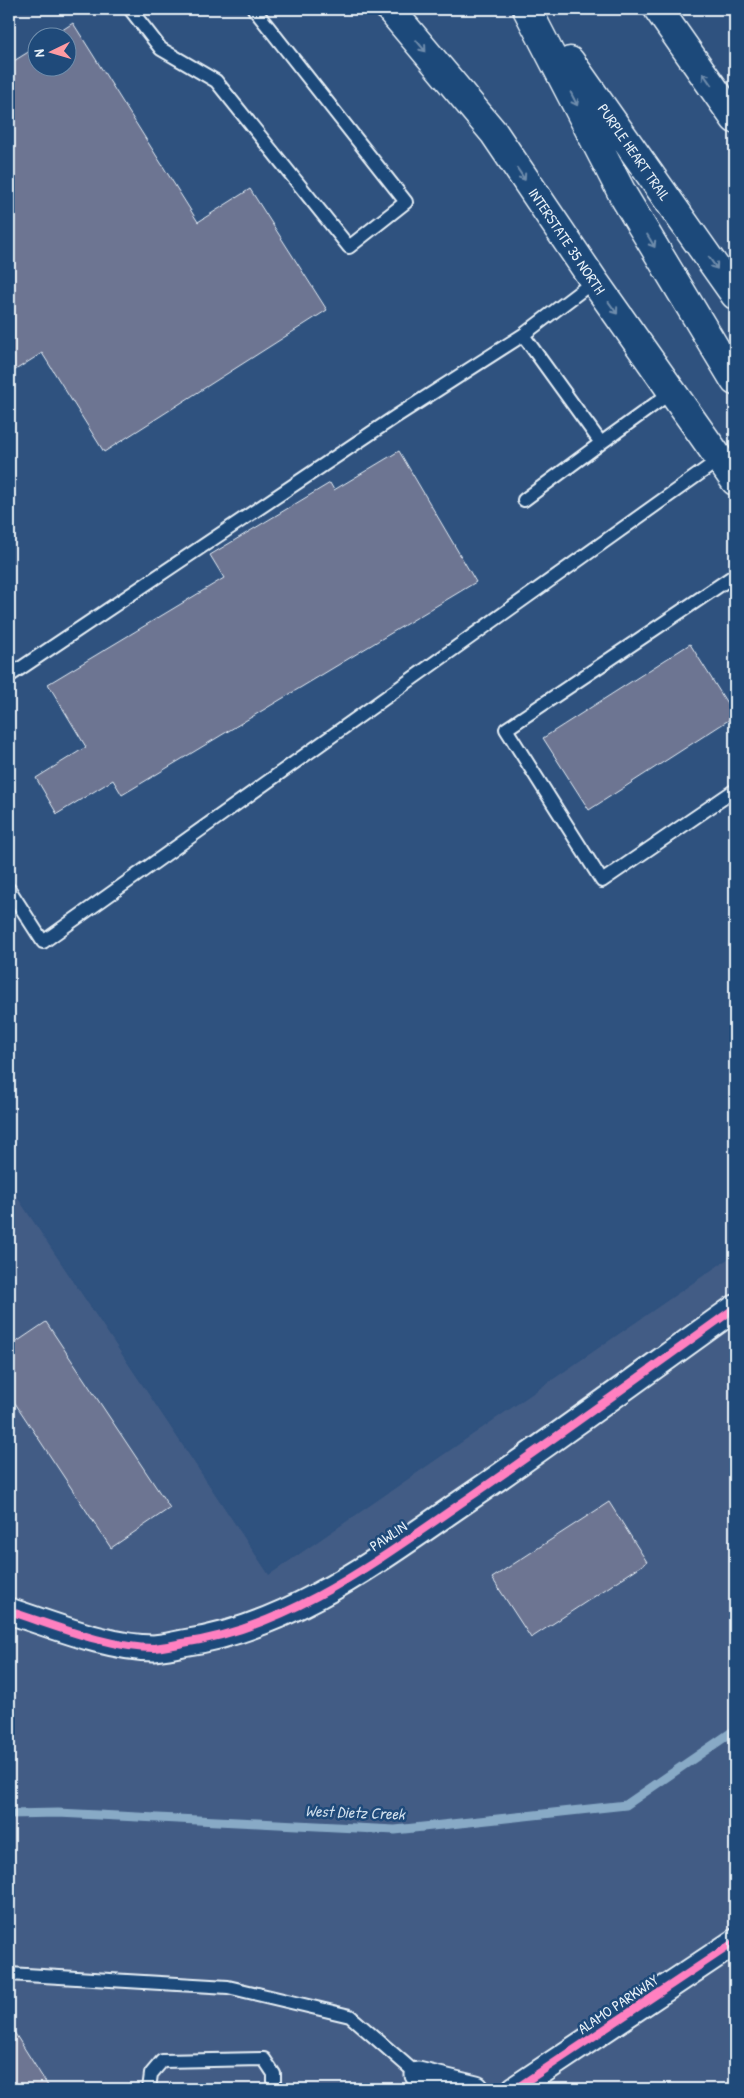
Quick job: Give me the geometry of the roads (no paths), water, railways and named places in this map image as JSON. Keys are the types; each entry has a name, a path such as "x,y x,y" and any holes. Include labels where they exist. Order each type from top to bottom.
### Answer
{"main road":[{"name":"INTERSTATE 35 NORTH","path":"390,9 494,133 594,281 727,470"},
{"path":"527,9 623,195 735,381"},
{"name":"PURPLE HEART TRAIL","path":"533,9 735,295"},
{"path":"658,9 735,118"}],"street":[{"name":"PAWLIN","path":"9,1611 112,1642 154,1648 203,1641 255,1626 303,1603 374,1562 505,1473 735,1308"},
{"name":"ALAMO PARKWAY","path":"515,2089 735,1942"},
{"path":"418,2075 476,2089"}],"lane":[{"path":"130,9 161,48 216,81 349,247 406,202 253,9"},
{"path":"9,676 394,417 523,335 594,281"},
{"path":"523,335 601,442"},
{"path":"524,500 673,391"},
{"path":"9,889 43,942 727,470"},
{"path":"735,575 506,729 602,881 735,790"},
{"path":"9,1974 228,1986 350,2016 418,2075"},
{"path":"149,2089 151,2074 162,2061 264,2059 274,2074 274,2089"}],"waterway":[{"name":"West Dietz Creek","path":"9,1814 58,1813 395,1830 626,1805 735,1730"}]}
